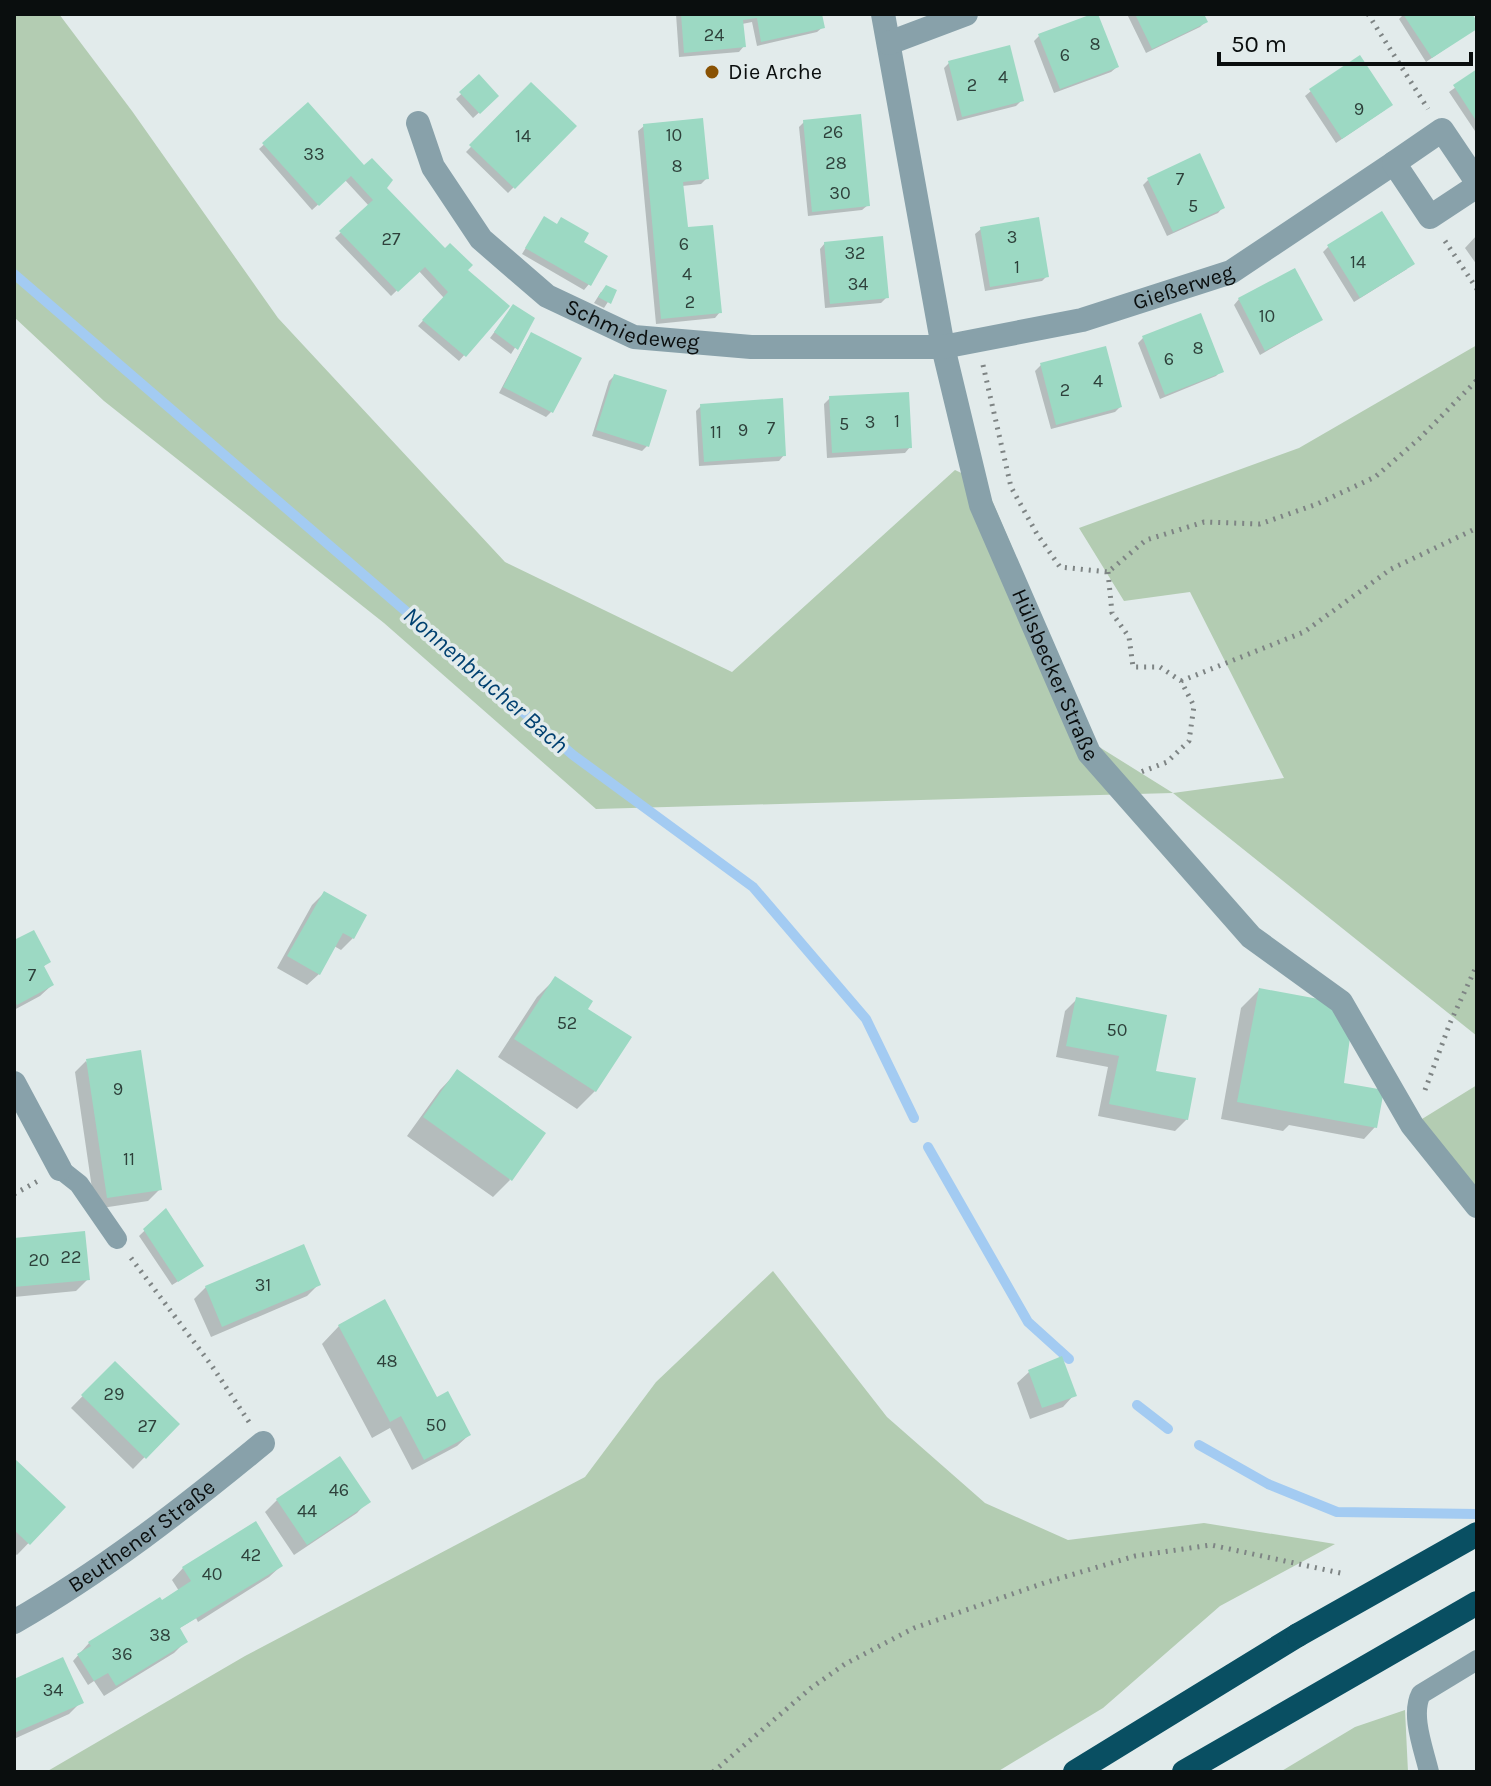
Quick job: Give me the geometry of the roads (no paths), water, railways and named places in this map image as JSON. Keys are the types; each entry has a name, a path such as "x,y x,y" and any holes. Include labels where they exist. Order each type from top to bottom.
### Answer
{"highway":[{"path":"1075,1772 1298,1635 1477,1534"},
{"path":"1184,1772 1477,1603"}],"street":[{"name":"Hülsbecker Straße","path":"883,14 943,347 981,505 1089,753 1251,937 1341,1002 1412,1125 1477,1206"},
{"path":"889,43 966,14"},
{"name":"Schmiedeweg","path":"418,123 433,167 481,239 547,296 634,337 751,347 943,347"},
{"name":"Gießerweg","path":"943,347 1082,320 1231,272 1442,130 1477,184"},
{"path":"1394,163 1430,217 1477,184"},
{"path":"14,1083 60,1169"},
{"name":"Beuthener Straße","path":"14,1622 45,1605 172,1517 263,1443"}],"lane":[{"path":"60,1169 79,1184 117,1239"},
{"path":"1429,1772 1420,1735 1417,1701 1421,1694 1477,1660"}],"waterway":[{"name":"Nonnenbrucher Bach","path":"14,274 573,755 753,887 866,1019 914,1118"},
{"name":"Nonnenbrucher Bach","path":"928,1147 1028,1322 1069,1359"},
{"name":"Nonnenbrucher Bach","path":"1137,1405 1168,1429"},
{"name":"Nonnenbrucher Bach","path":"1199,1445 1268,1484 1337,1512 1477,1514"}],"place":[{"name":"Die Arche","path":"712,72"}]}
